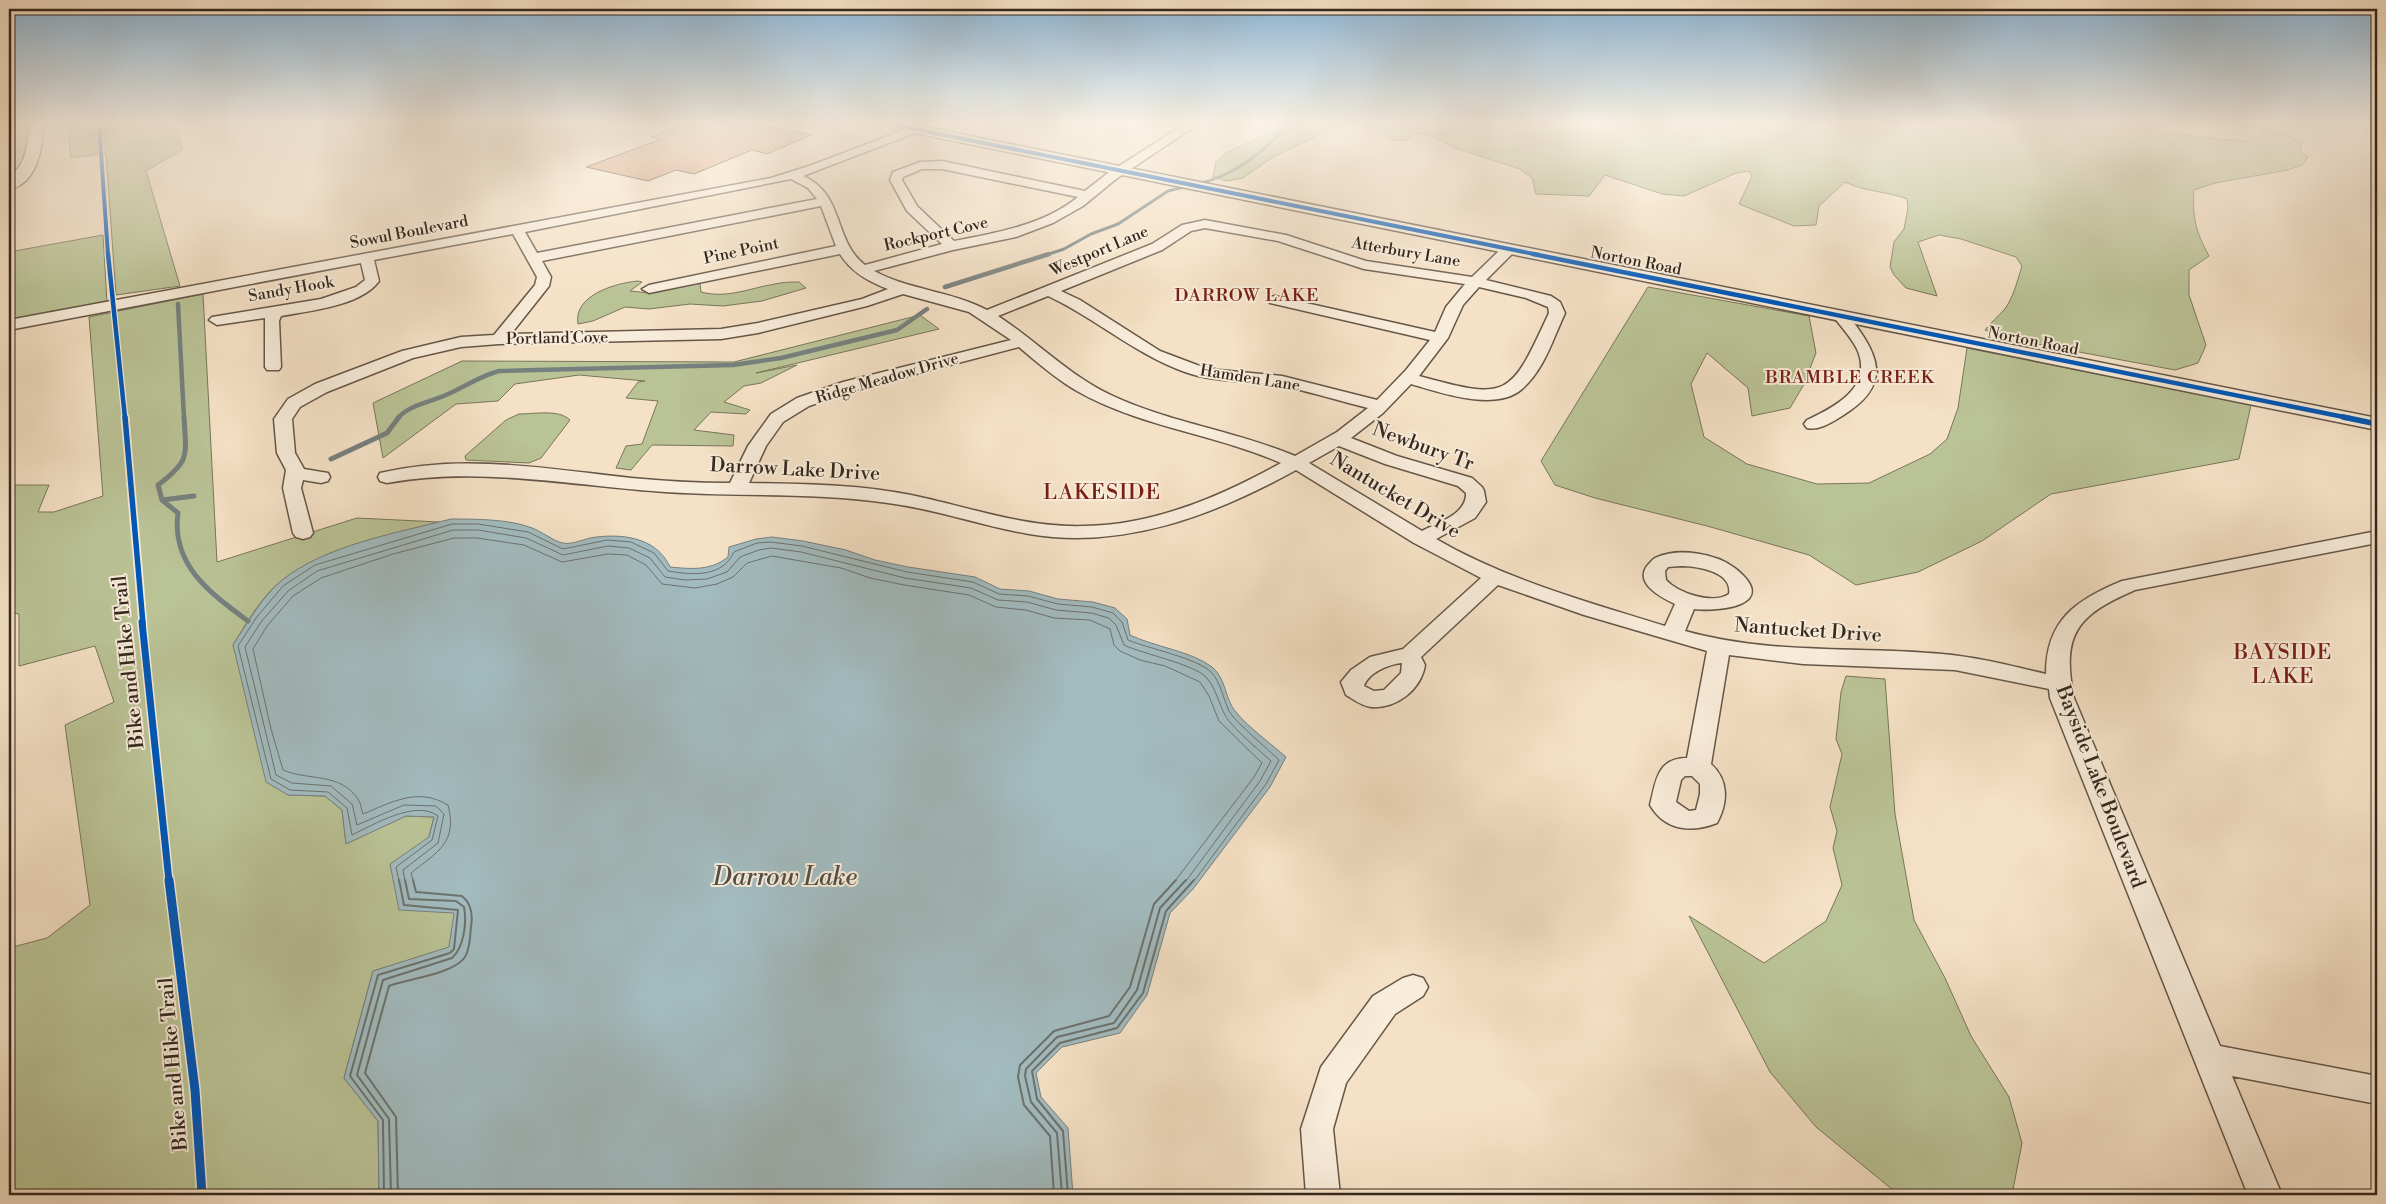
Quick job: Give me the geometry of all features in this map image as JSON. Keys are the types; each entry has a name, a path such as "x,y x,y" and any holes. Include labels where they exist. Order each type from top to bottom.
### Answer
{"street":[{"name":"Sowul Boulevard","path":"9,325 771,180"},
{"name":"Nantucket Drive","path":"800,180 816,189 824,202 842,249 862,270 902,289 956,303 986,315 1062,375 1100,397 1154,417 1238,440 1295,463 1422,540 1494,577 1672,635 1720,647 1767,655 1939,661 2002,671 2058,684"},
{"path":"896,180 912,208 951,246"},
{"path":"1014,180 1089,196"},
{"name":"Rockport Cove","path":"862,270 1031,227 1078,203 1108,180"},
{"name":"Norton Road","path":"1170,180 2377,424"},
{"path":"534,258 824,202"},
{"name":"Westport Lane","path":"986,315 1142,255 1192,226 1205,224 1225,226"},
{"name":"Atterbury Lane","path":"1225,226 1302,244 1364,265 1476,282 1539,296 1552,302 1557,309 1557,313 1535,361 1510,390 1498,394 1480,395 1406,378"},
{"path":"499,339 542,286 542,273 517,229"},
{"name":"Pine Point","path":"648,290 842,249"},
{"name":"Darrow Lake Drive","path":"388,476 440,469 493,470 696,488 822,490 921,502 1014,526 1054,532 1110,531 1170,519 1196,511 1253,487 1338,439 1357,426 1380,406 1430,353 1440,338 1449,315 1476,282 1509,249"},
{"name":"Sandy Hook","path":"217,320 322,304 358,292 370,285 373,278 367,258"},
{"name":"Portland Cove","path":"295,474 286,453 283,419 289,408 302,398 321,388 408,354 461,342 499,339 727,333 867,302 902,289"},
{"name":"Hamden Lane","path":"1049,291 1075,303 1154,354 1192,369 1218,375 1282,381 1380,406"},
{"path":"1275,300 1440,338"},
{"path":"273,367 271,321 275,310"},
{"path":"1813,424 1852,402 1863,389 1869,376 1868,358 1856,336 1842,317"},
{"name":"Ridge Meadow Drive","path":"736,488 757,446 777,418 803,402 849,386 1021,342"},
{"name":"Newbury Tr","path":"1338,439 1391,460 1465,482 1475,491 1476,502 1468,514 1422,540"},
{"path":"303,533 292,488 295,474 321,477"},
{"name":"Bayside Lake Boulevard","path":"2265,1195 2062,698 2058,684 2057,669 2063,634 2080,611 2102,595 2147,580 2374,540"},
{"path":"1409,656 1494,577"},
{"path":"1672,635 1688,601"},
{"path":"1698,767 1720,647"},
{"path":"1322,1195 1317,1129 1332,1076 1384,1006 1413,987"},
{"path":"2210,1058 2377,1090"}],"green space":[{"path":"108,180 149,180 180,286 116,295"},
{"path":"1533,180 1601,180 1589,196 1536,194"},
{"path":"1621,180 1720,180 1684,196 1662,194"},
{"path":"1750,180 2231,180 2194,190 2196,224 2209,256 2189,270 2189,295 2206,345 2198,363 2175,370 2042,345 1985,330 2002,313 2010,300 2022,266 2016,257 1961,239 1939,235 1918,242 1937,296 1906,288 1894,275 1890,267 1894,242 1904,229 1908,208 1907,199 1860,188 1845,182 1819,206 1816,225 1794,226 1739,204"},
{"path":"103,235 107,303 9,321 9,252"},
{"path":"642,282 630,291 650,293 690,283 700,284 701,292 711,294 729,294 787,282 799,282 806,288 762,301 723,306 690,304 649,309 625,307 593,321 578,324 578,314 582,305 589,298 598,292 619,284"},
{"path":"1648,287 1809,316 1816,353 1803,386 1790,408 1752,416 1748,388 1707,353 1691,384 1704,437 1747,464 1817,484 1869,483 1930,454 1947,439 1958,408 1967,348 2251,405 2239,459 2051,494 1982,541 1918,572 1856,585 1809,555 1707,526 1595,498 1555,485 1541,461"},
{"path":"203,294 217,562 357,518 439,522 357,544 317,559 299,569 281,581 267,595 254,611 233,645 288,795 325,796 342,810 346,843 406,816 434,817 429,837 455,913 449,948 373,971 344,1078 378,1121 379,1195 9,1195 9,948 47,938 90,905 65,725 114,702 95,646 19,666 19,614 9,612 9,485 49,485 38,512 54,512 103,496 89,317"},
{"path":"920,315 939,329 756,373 797,365 761,383 744,386 724,402 750,410 746,414 711,412 694,430 734,435 733,446 652,445 631,470 616,468 626,446 642,444 658,401 626,398 638,382 645,381 579,375 515,384 498,401 456,404 383,458 373,403 462,361 734,362"},
{"path":"553,413 560,414 570,420 541,458 529,463 466,460 465,456 506,420 519,414"},
{"path":"1846,676 1885,679 1895,814 1914,920 1945,978 1971,1036 2009,1097 2022,1143 2012,1195 1899,1195 1816,1127 1770,1072 1689,916 1764,963 1826,921 1842,885 1833,848 1837,831 1830,807 1842,754 1836,739 1841,692"}],"water":[{"name":"Darrow Lake","path":"451,519 492,520 523,525 540,531 556,541 566,543 613,536 636,539 656,549 670,567 686,568 715,565 728,557 729,547 756,539 772,537 803,541 846,550 875,560 908,567 975,577 1000,589 1029,591 1058,599 1093,602 1115,608 1127,619 1130,635 1194,657 1217,672 1235,711 1286,757 1270,787 1193,889 1170,913 1147,995 1120,1033 1062,1047 1036,1073 1041,1097 1068,1128 1073,1195 379,1195 378,1121 344,1078 373,971 449,947 454,913 399,910 390,864 429,837 434,817 406,816 346,844 342,810 325,796 288,795 266,782 233,645 267,595 281,581 299,569 340,549 385,535"}],"waterway":[{"path":"1202,183 1210,180"},
{"path":"1049,254 1064,249 1091,234 1118,224 1168,191 1184,187"},
{"path":"945,287 1049,254"},
{"path":"178,304 184,418"},
{"path":"399,417 415,406 442,397 479,378 499,371 733,365 781,358 897,330 927,309"},
{"path":"162,500 158,485 176,469 184,456 184,417"},
{"path":"331,459 387,433 399,417"},
{"path":"162,500 194,496"},
{"path":"162,500 178,513 177,531 181,548 187,563 196,576 220,600 248,621"}],"cycle path":[{"name":"Bike and Hike Trail","path":"103,180 110,279 115,308 147,675 166,856 195,1090 202,1195"},
{"path":"1168,180 2377,424"}],"district":[{"name":"DARROW LAKE","path":"1247,295"},
{"name":"BRAMBLE CREEK","path":"1850,377"},
{"name":"LAKESIDE","path":"1102,493"},
{"name":"BAYSIDE LAKE","path":"2283,665"}]}
